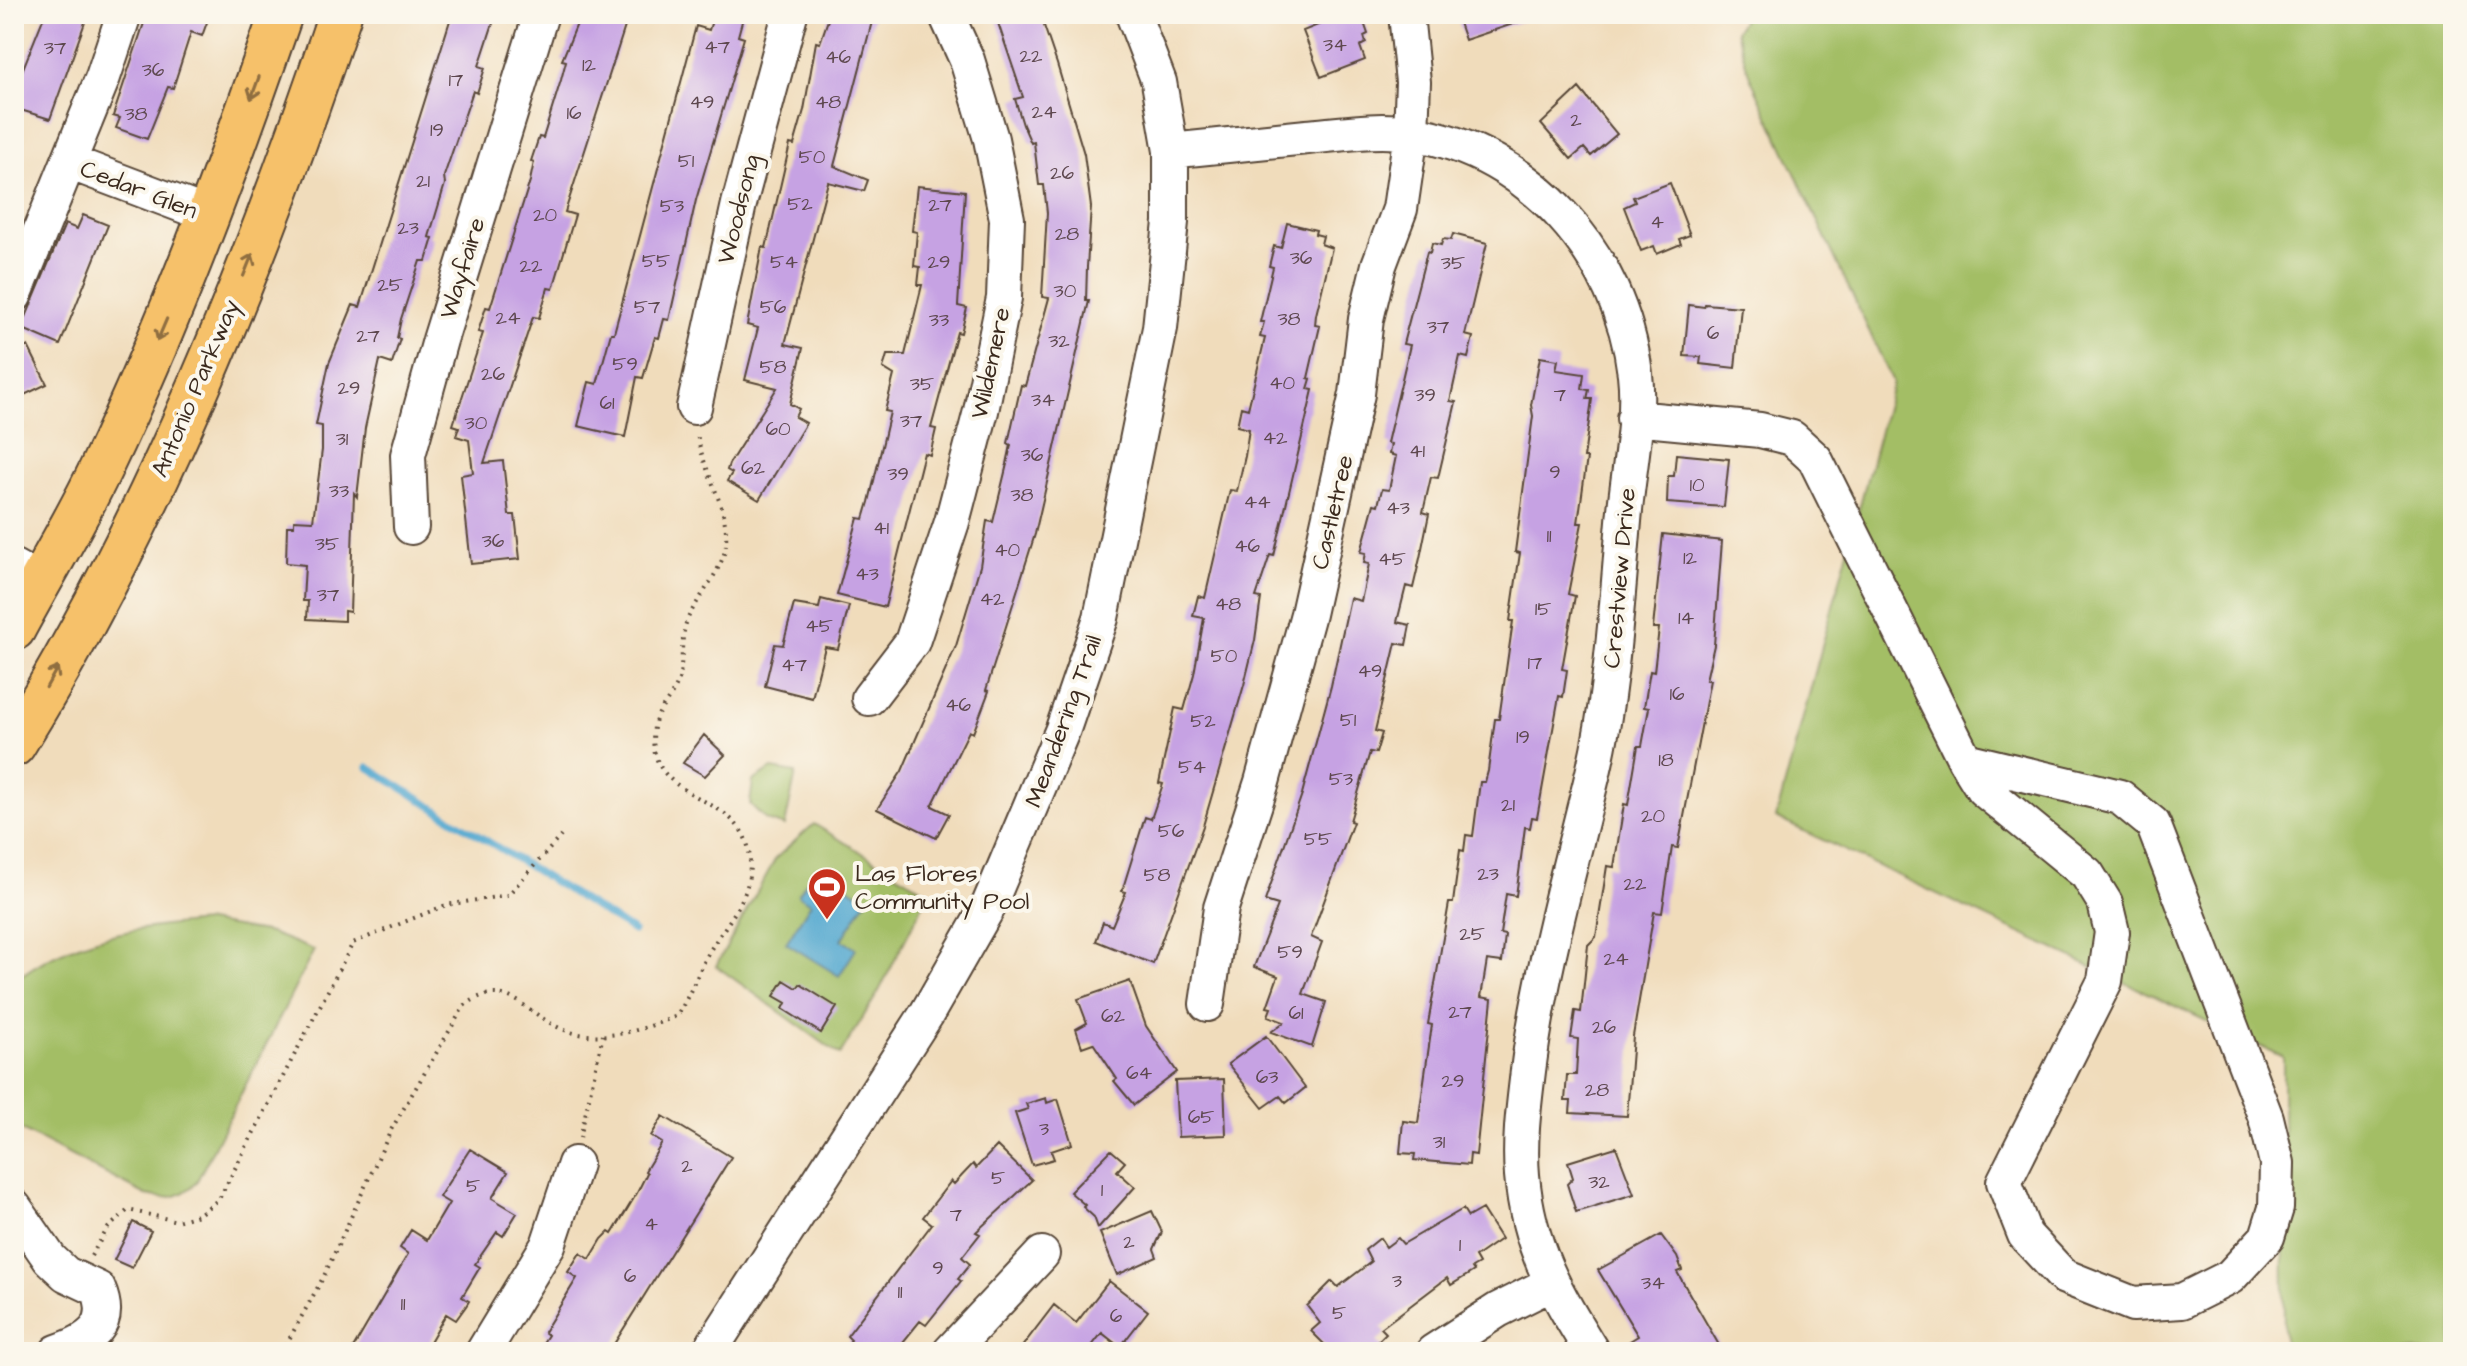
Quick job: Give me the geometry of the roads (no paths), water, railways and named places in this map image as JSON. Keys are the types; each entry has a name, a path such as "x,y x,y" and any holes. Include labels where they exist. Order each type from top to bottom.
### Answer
{"main road":[{"path":"14,629 27,574 100,470 209,215 281,14"},
{"name":"Antonio Parkway","path":"14,745 155,482 249,263 340,14"}],"street":[{"path":"14,296 69,162 124,14"},
{"name":"Wayfaire","path":"411,527 408,455 440,340 541,14"},
{"name":"Woodsong","path":"694,407 739,204 790,14"},
{"name":"Wildemere","path":"869,698 912,642 952,522 981,411 1004,298 1007,219 991,139 967,60 946,14"},
{"name":"Meandering Trail","path":"709,1352 918,1028 988,907 1063,729 1101,618 1160,328 1171,222 1171,151 1159,82 1133,14"},
{"name":"Castletree","path":"1207,1004 1221,908 1262,782 1312,599 1357,394 1366,319 1379,265 1400,209 1411,133 1413,68 1406,14"},
{"name":"Crestview Drive","path":"1171,151 1370,131 1411,133 1450,144 1508,169 1551,201 1589,246 1616,297 1636,376 1608,697 1544,965 1522,1121 1522,1176 1536,1247 1550,1284 1592,1352"},
{"name":"Cedar Glen","path":"69,162 209,215"},
{"path":"1634,418 1760,430 1792,438 1815,459 1965,760 1983,789 2087,874 2105,903 2112,932 2105,981 2004,1182 2025,1235 2063,1276 2133,1304 2182,1301 2230,1277 2267,1237 2276,1208 2277,1163 2266,1118 2153,824 2120,797 1965,760"},
{"path":"483,1352 548,1245 575,1164"},
{"path":"14,1207 50,1259 98,1289 104,1304 99,1327 82,1343 57,1352"},
{"path":"950,1352 1042,1254"},
{"path":"1433,1352 1498,1310 1550,1284"}],"water":[{"name":"Las Flores Community Pool","path":"816,867 867,899 842,940 856,949 839,976 786,943 811,903 798,895"}],"waterway":[{"path":"368,767 633,931"}],"place":[{"name":"Las Flores Community Pool","path":"827,921"}]}
